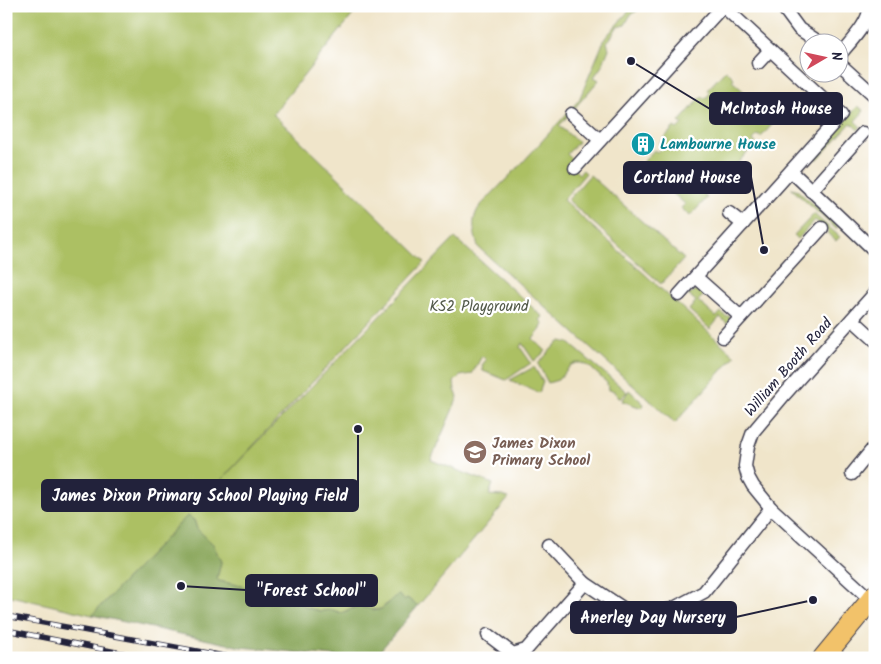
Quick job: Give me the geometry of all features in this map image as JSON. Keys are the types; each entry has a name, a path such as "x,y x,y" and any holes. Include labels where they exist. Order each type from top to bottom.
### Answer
{"main road":[{"path":"823,658 873,598"}],"street":[{"path":"575,168 723,6 841,114 679,295"},
{"path":"782,6 799,29 804,32"},
{"path":"848,45 866,22 870,13 869,6"},
{"path":"758,63 770,50"},
{"path":"848,71 875,96"},
{"path":"571,114 600,140"},
{"path":"811,191 863,133"},
{"path":"791,171 875,251"},
{"path":"730,212 743,224"},
{"path":"723,337 822,228"},
{"path":"696,277 740,317"},
{"name":"William Booth Road","path":"873,598 771,508 753,486 745,466 748,446 753,432 875,294"},
{"path":"852,320 875,340"},
{"path":"852,474 875,446"},
{"path":"549,545 585,583 627,611 644,615 672,609 704,592 771,508"},
{"path":"488,634 513,654 526,650 585,583"}],"green space":[{"name":"KS2 Playground","path":"6,6 360,6 273,114 425,262 221,480 455,238 543,317 540,320 543,323 541,329 533,339 546,351 534,361 522,343 520,347 531,363 506,380 483,371 482,365 486,360 482,356 472,374 460,376 454,382 458,397 431,460 493,484 489,495 509,498 418,606 407,598 405,600 402,598 387,603 382,609 352,608 341,613 333,610 320,611 307,608 291,597 273,589 255,589 219,581 217,579 221,562 214,546 197,529 194,520 187,516 92,615 6,595"},
{"path":"633,6 637,6 637,11 631,14 625,25 617,27 607,42 609,49 602,66 594,77 599,80 559,126 578,142 567,154 574,161 570,165 579,174 583,170 586,173 563,200 735,356 675,423 478,247 474,231 475,216 480,206 579,100 605,38"},
{"path":"726,70 734,78 732,81 750,97 748,100 755,106 757,103 767,112 769,109 778,118 761,137 758,135 753,140 756,143 733,168 730,166 725,171 728,174 713,190 710,188 704,195 707,198 690,216 681,208 685,204 650,173 646,176 637,169 654,150 657,152 663,146 660,143 674,127 677,129 682,124 679,122 702,96 705,99 710,93 707,90"},
{"path":"858,106 864,111 855,121 861,127 858,130 851,123 817,160 813,156"},
{"path":"590,175 684,259 661,284 568,200"},
{"path":"791,188 796,189 838,227 836,229"},
{"path":"814,214 840,237 836,241 815,220 798,239 794,235"},
{"path":"696,290 705,294 698,301 716,317 721,312 727,317 729,315 730,320 727,324 720,317 710,329 689,310 696,301 688,295"},
{"path":"561,341 569,343 627,392 619,398 614,391 608,390 607,383 589,366 581,363 571,365 558,380 548,383 538,364"},
{"path":"534,367 543,382 539,393 510,380"},
{"path":"629,390 644,404 642,408 622,401"},
{"path":"187,516 194,520 197,529 213,544 221,562 217,579 219,581 255,589 273,589 291,597 307,608 320,611 333,610 341,613 359,607 378,610 399,595 404,600 407,598 418,606 374,658 354,658 241,647 92,615"}],"railway":[{"path":"6,616 235,658"},
{"path":"6,630 146,658"}],"place":[{"name":"McIntosh House","path":"631,61"},
{"name":"Lambourne House","path":"643,144"},
{"name":"Cortland House","path":"764,250"},
{"name":"James Dixon Primary School Playing Field","path":"358,429"},
{"name":"James Dixon Primary School","path":"475,452"},
{"name":"\"Forest School\"","path":"181,586"},
{"name":"Anerley Day Nursery","path":"813,600"}]}
